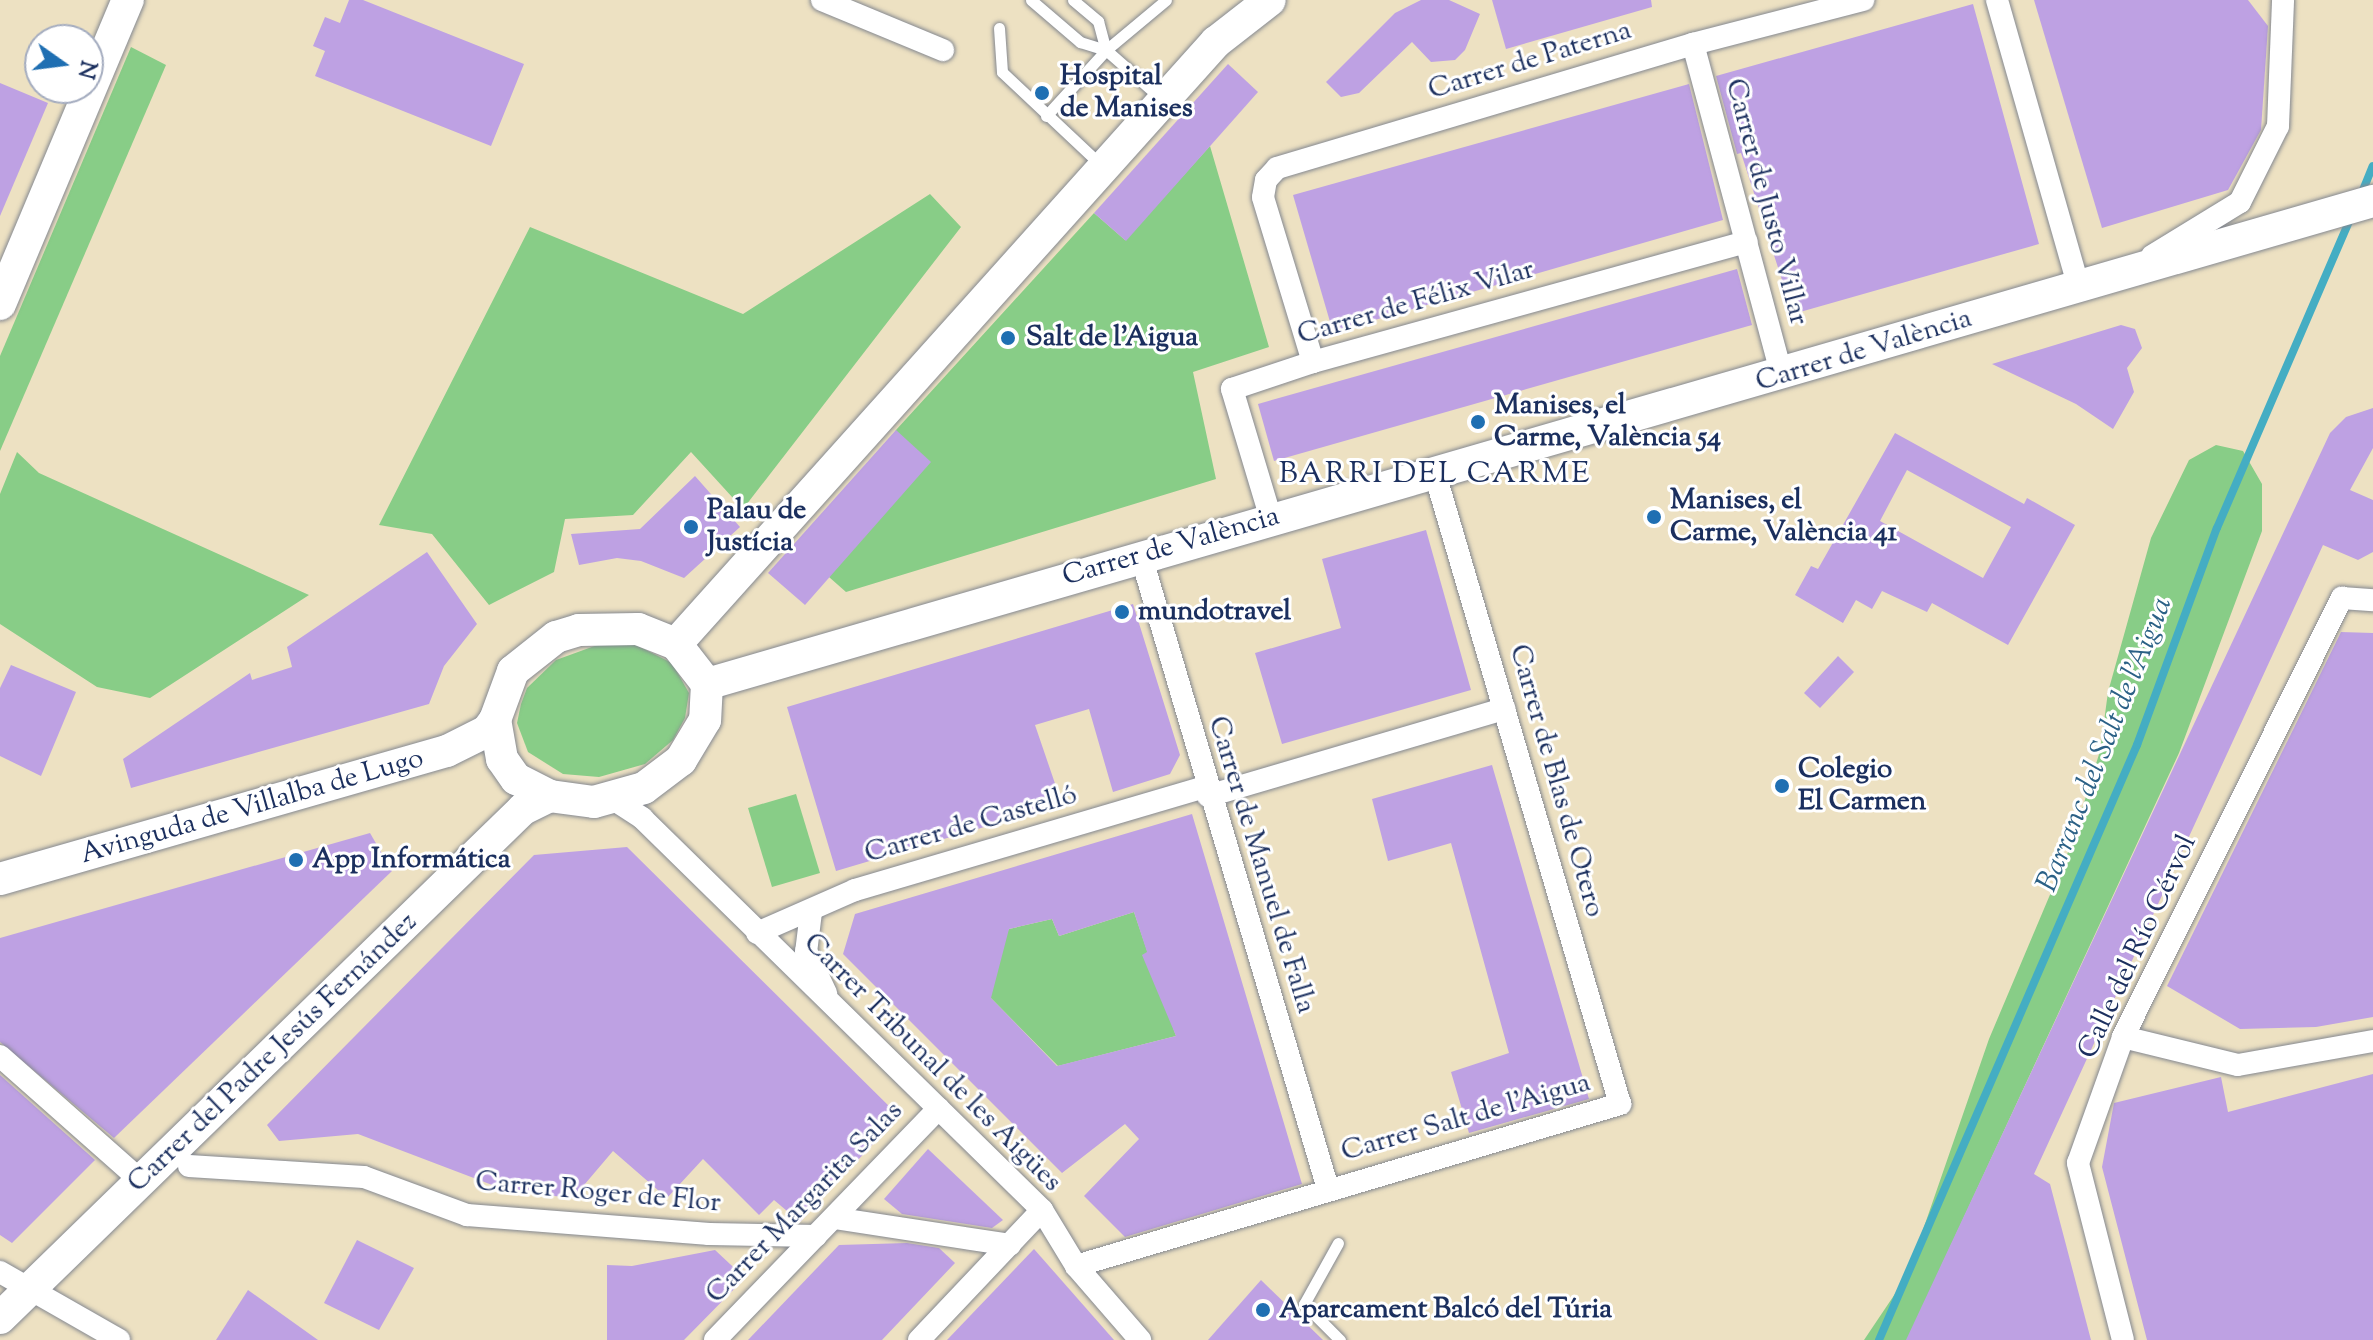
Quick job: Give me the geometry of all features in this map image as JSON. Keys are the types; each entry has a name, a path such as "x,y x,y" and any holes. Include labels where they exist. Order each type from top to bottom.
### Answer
{"main road":[{"path":"0,304 128,0"},
{"path":"676,644 1216,42 1270,0"},
{"name":"Carrer de València","path":"707,684 1141,556 1782,375 2129,270 2373,201"},
{"path":"591,629 638,629 676,644 707,684 705,720 681,760 661,780 613,799 550,796 510,771 496,740 495,720 513,671 556,637 591,629"},
{"name":"Avinguda de Villalba de Lugo","path":"0,879 447,751 487,731 495,720"},
{"name":"Carrer del Padre Jesús Fernández","path":"0,1318 523,809 550,796"}],"street":[{"path":"822,0 943,50"},
{"name":"Carrer de Paterna","path":"1313,362 1263,197 1266,180 1277,168 1693,44 1863,0"},
{"path":"1997,0 2079,287"},
{"path":"2129,270 2240,202 2278,126 2283,0"},
{"name":"Carrer de Justo Villar","path":"1693,44 1782,375"},
{"name":"Carrer de Félix Vilar","path":"1271,519 1232,389 1313,362 1747,242"},
{"name":"Carrer de Blas de Otero","path":"1435,474 1620,1104"},
{"name":"Carrer de Manuel de Falla","path":"1141,556 1207,791 1328,1189"},
{"name":"Calle del Río Cérvol","path":"2123,1340 2078,1163 2123,1037 2342,598 2373,600"},
{"name":"Carrer de Castelló","path":"757,933 811,912 855,890 1504,709"},
{"name":"Carrer Tribunal de les Aigües","path":"613,799 642,818 1042,1210 1076,1266 1140,1340"},
{"path":"811,912 806,951 832,1005"},
{"path":"2123,1037 2238,1065 2373,1041"},
{"path":"0,1056 131,1172 134,1188"},
{"name":"Carrer Salt de l'Aigua","path":"1328,1189 1620,1104"},
{"name":"Carrer Margarita Salas","path":"715,1340 939,1108"},
{"name":"Carrer Roger de Flor","path":"189,1166 364,1177 467,1215 709,1234 816,1236"},
{"path":"1076,1266 1328,1189"},
{"path":"919,1340 1042,1210"},
{"path":"834,1218 1010,1245"},
{"path":"0,1272 28,1291 119,1340"}],"lane":[{"path":"1031,0 1080,42 1106,50 1163,101"},
{"path":"1073,0 1098,21 1106,50"},
{"path":"1046,116 1106,50 1166,0"},
{"path":"999,28 1002,72 1103,168"},
{"path":"1338,1243 1304,1304 1340,1340"}],"green space":[{"path":"131,47 166,65 0,451 0,356"},
{"path":"1210,146 1269,347 1193,372 1216,479 846,592 829,577 896,430 1094,213 1125,240"},
{"path":"930,194 961,227 743,509 691,452 633,515 565,519 554,572 489,605 432,534 379,525 530,227 743,314"},
{"path":"2216,445 2243,451 2262,484 2262,531 2179,753 1907,1340 1864,1340 1907,1276 1989,1039 2071,845 2100,751 2108,692 2151,538 2189,460"},
{"path":"17,452 39,473 309,595 150,698 97,687 0,624 0,494"},
{"path":"600,644 636,645 672,663 689,693 685,718 673,740 645,764 599,777 563,774 528,752 517,723 521,704 527,688 556,660"},
{"path":"796,794 820,873 772,887 748,808"},
{"path":"1134,912 1176,1036 1058,1066 976,983 1009,929 1052,919 1059,936"}],"building":[{"path":"349,0 363,0 524,64 491,146 315,76 325,51 313,46 325,17 340,23"},
{"path":"1421,0 1449,0 1480,14 1465,50 1455,60 1431,62 1412,42 1359,93 1341,97 1326,82 1395,13"},
{"path":"1492,0 1651,0 1652,7 1506,49"},
{"path":"2034,0 2248,0 2268,26 2261,130 2228,190 2102,228"},
{"path":"1973,4 2039,244 1793,314 1741,153 1737,154 1716,76"},
{"path":"1228,64 1258,92 1126,241 1094,213"},
{"path":"0,83 24,93 24,104 48,104 0,216"},
{"path":"1689,84 1723,220 1333,332 1293,195"},
{"path":"1737,269 1752,325 1274,461 1258,404"},
{"path":"2121,325 2135,329 2142,348 2127,368 2134,392 2113,429 2076,404 1992,364"},
{"path":"2373,408 2373,448 2350,490 2373,500 2373,552 2358,560 2323,545 2034,1174 2050,1184 2091,1340 1906,1340 2330,433 2346,417"},
{"path":"896,430 931,462 805,605 768,573"},
{"path":"1895,433 2024,504 2027,498 2075,525 2008,645 1932,603 1927,612 1882,591 1872,609 1856,600 1843,623 1795,595 1811,566 1818,569","holes":["1907,470 2011,527 1983,578 1880,521"]},
{"name":"Palau de Justícia","path":"695,476 740,527 684,578 641,561 617,558 579,565 571,534 640,529"},
{"path":"1426,530 1471,690 1282,744 1255,653 1341,628 1322,559"},
{"path":"427,552 477,624 444,666 429,704 131,788 123,759 250,673 252,680 292,667 287,647"},
{"path":"1133,604 1180,755 1170,774 1113,792 1089,709 1035,725 1062,804 836,871 787,707"},
{"path":"2341,632 2373,633 2373,1017 2316,1027 2240,1029 2167,986"},
{"path":"1838,656 1854,672 1820,708 1804,693"},
{"path":"11,665 76,692 41,776 0,756 0,688"},
{"path":"1492,765 1589,1099 1469,1133 1451,1072 1509,1053 1451,843 1388,861 1372,799"},
{"path":"1192,814 1302,1184 1125,1237 1084,1196 1139,1139 1125,1124 1062,1173 843,954 855,914","holes":["1134,912 1147,952 1142,955 1176,1036 1057,1066 991,998 1009,929 1052,919 1059,936"]},
{"path":"370,833 392,871 114,1138 0,1042 0,938"},
{"path":"627,847 899,1116 800,1222 774,1200 759,1215 703,1159 667,1198 613,1151 573,1198 508,1191 358,1134 279,1141 267,1125 534,855"},
{"path":"2373,1074 2373,1340 2147,1340 2102,1167 2114,1103 2221,1077 2228,1112"},
{"path":"0,1075 95,1160 12,1243 0,1235"},
{"path":"928,1149 1003,1220 992,1228 902,1214 884,1199"},
{"path":"357,1240 414,1268 379,1330 324,1303"},
{"path":"907,1243 939,1248 955,1263 882,1340 748,1340 839,1245"},
{"path":"1034,1249 1114,1340 947,1340"},
{"path":"715,1250 745,1278 684,1340 607,1340 607,1265 632,1266"},
{"name":"Aparcament Balcó del Túria","path":"1261,1280 1323,1340 1208,1340"},
{"path":"248,1290 318,1340 216,1340"}],"waterway":[{"name":"Barranc del Salt de l'Aigua","path":"2361,195 2373,166"},
{"name":"Barranc del Salt de l'Aigua","path":"1879,1340 2137,745 2217,528 2352,215"}],"place":[{"name":"Hospital de Manises","path":"1042,93"},
{"name":"Salt de l'Aigua","path":"1008,338"},
{"name":"Manises, el Carme, València 54","path":"1478,422"},
{"name":"Manises, el Carme, València 41","path":"1654,517"},
{"name":"Palau de Justícia","path":"691,527"},
{"name":"mundotravel","path":"1122,612"},
{"name":"Colegio El Carmen","path":"1782,786"},
{"name":"App Informática","path":"296,860"},
{"name":"Aparcament Balcó del Túria","path":"1263,1310"}],"district":[{"name":"BARRI DEL CARME","path":"1435,475"}]}
